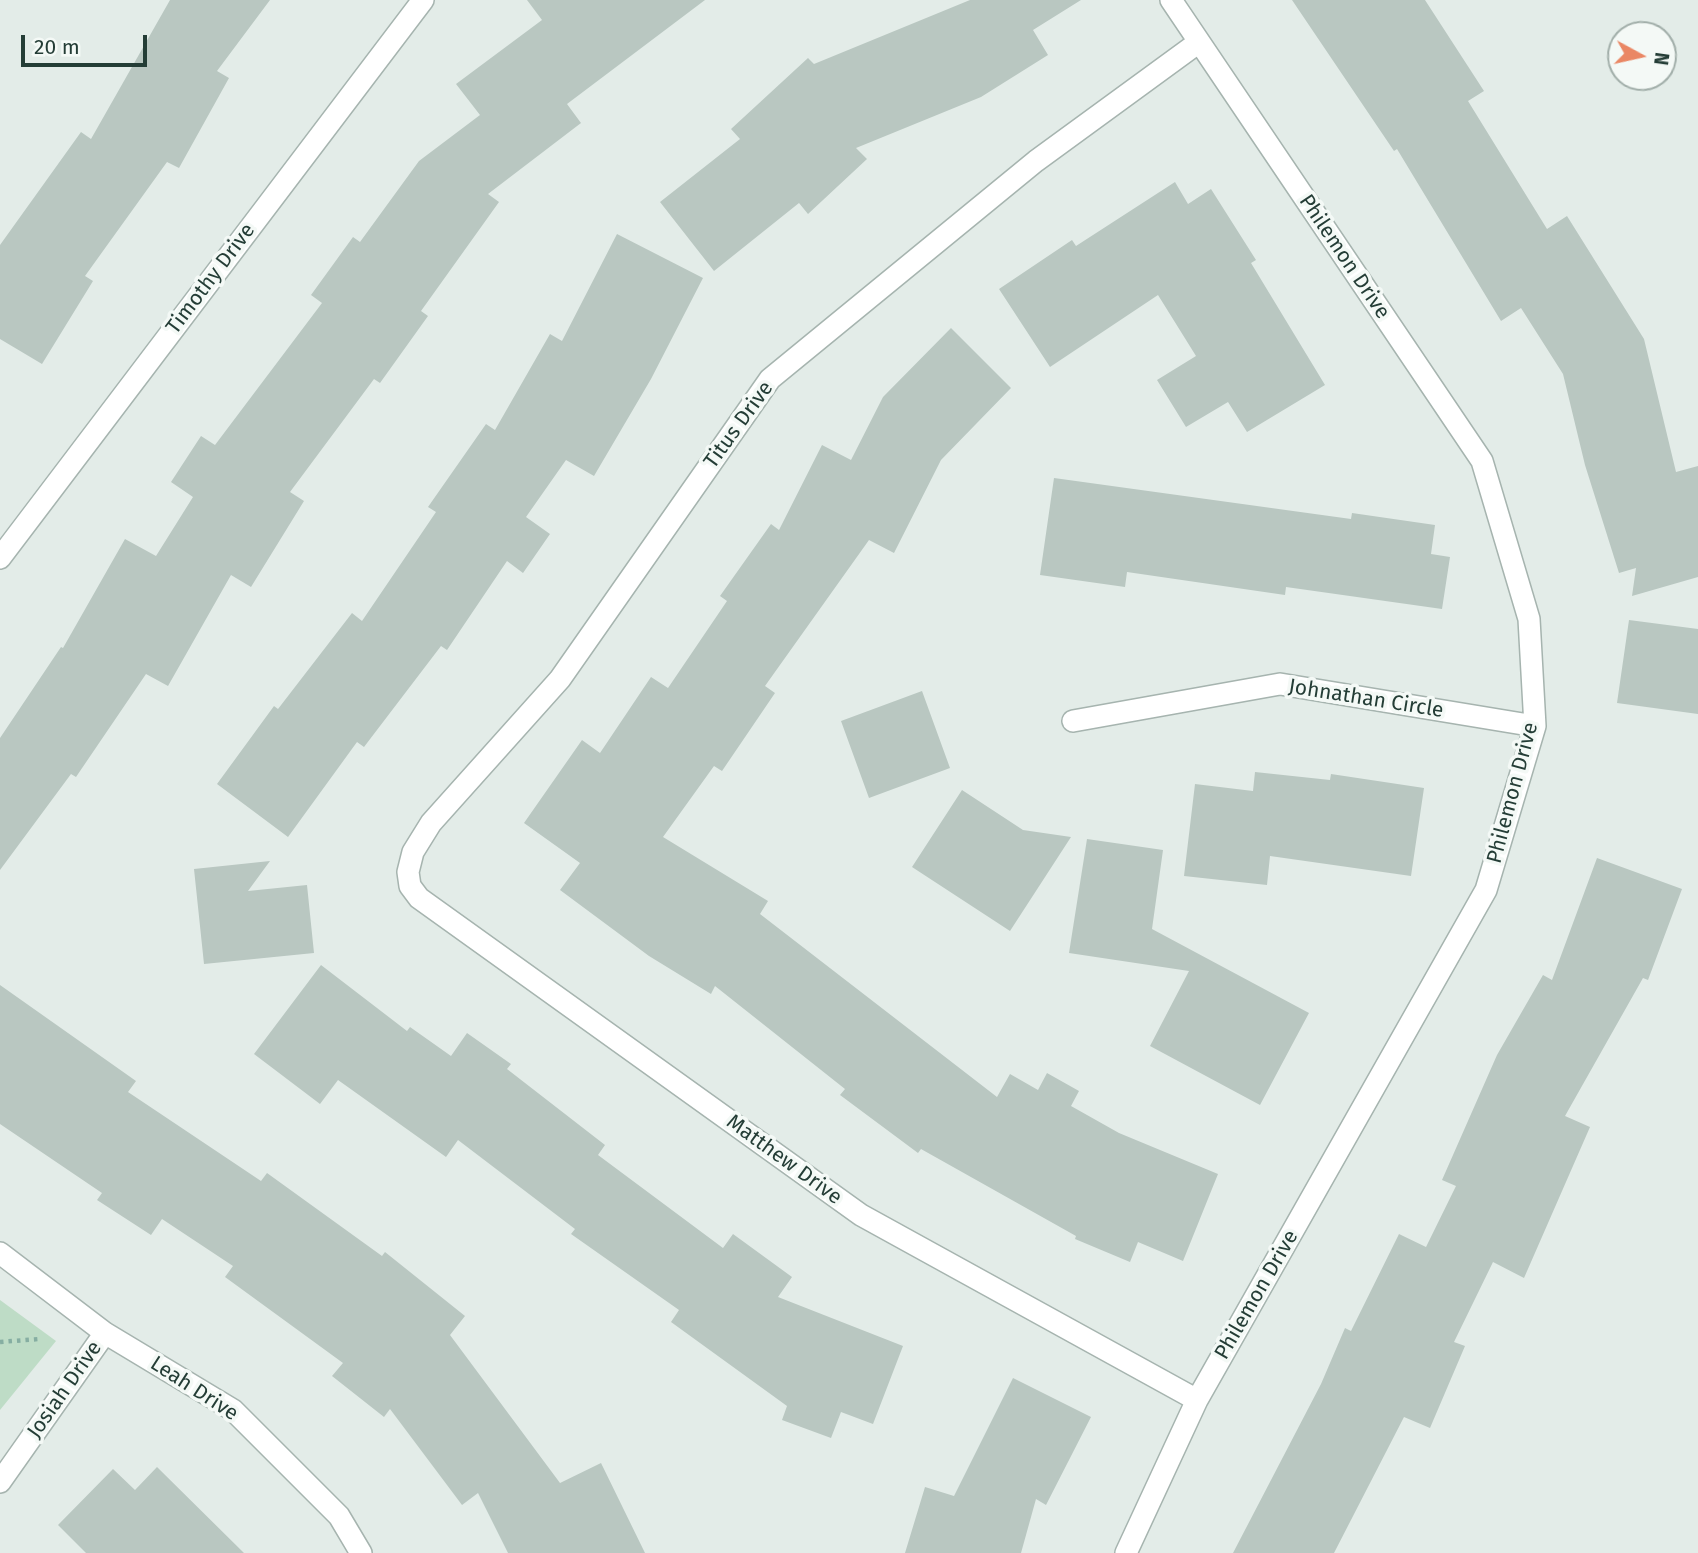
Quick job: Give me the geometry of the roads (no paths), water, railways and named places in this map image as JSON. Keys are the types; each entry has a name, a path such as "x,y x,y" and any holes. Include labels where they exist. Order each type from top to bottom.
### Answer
{"street":[{"name":"Timothy Drive","path":"0,558 423,0"},
{"name":"Philemon Drive","path":"1126,1553 1197,1400 1486,890 1535,726 1530,619 1482,461 1171,0"},
{"name":"Titus Drive","path":"408,872 413,852 431,823 560,678 771,379 1036,161 1199,42"},
{"name":"Johnathan Circle","path":"1073,721 1280,684 1535,726"},
{"name":"Matthew Drive","path":"408,872 410,886 419,898 861,1215 1197,1400"},
{"name":"Leah Drive","path":"0,1253 105,1333 233,1410 339,1516 361,1553"},
{"name":"Josiah Drive","path":"0,1482 105,1333"}]}
